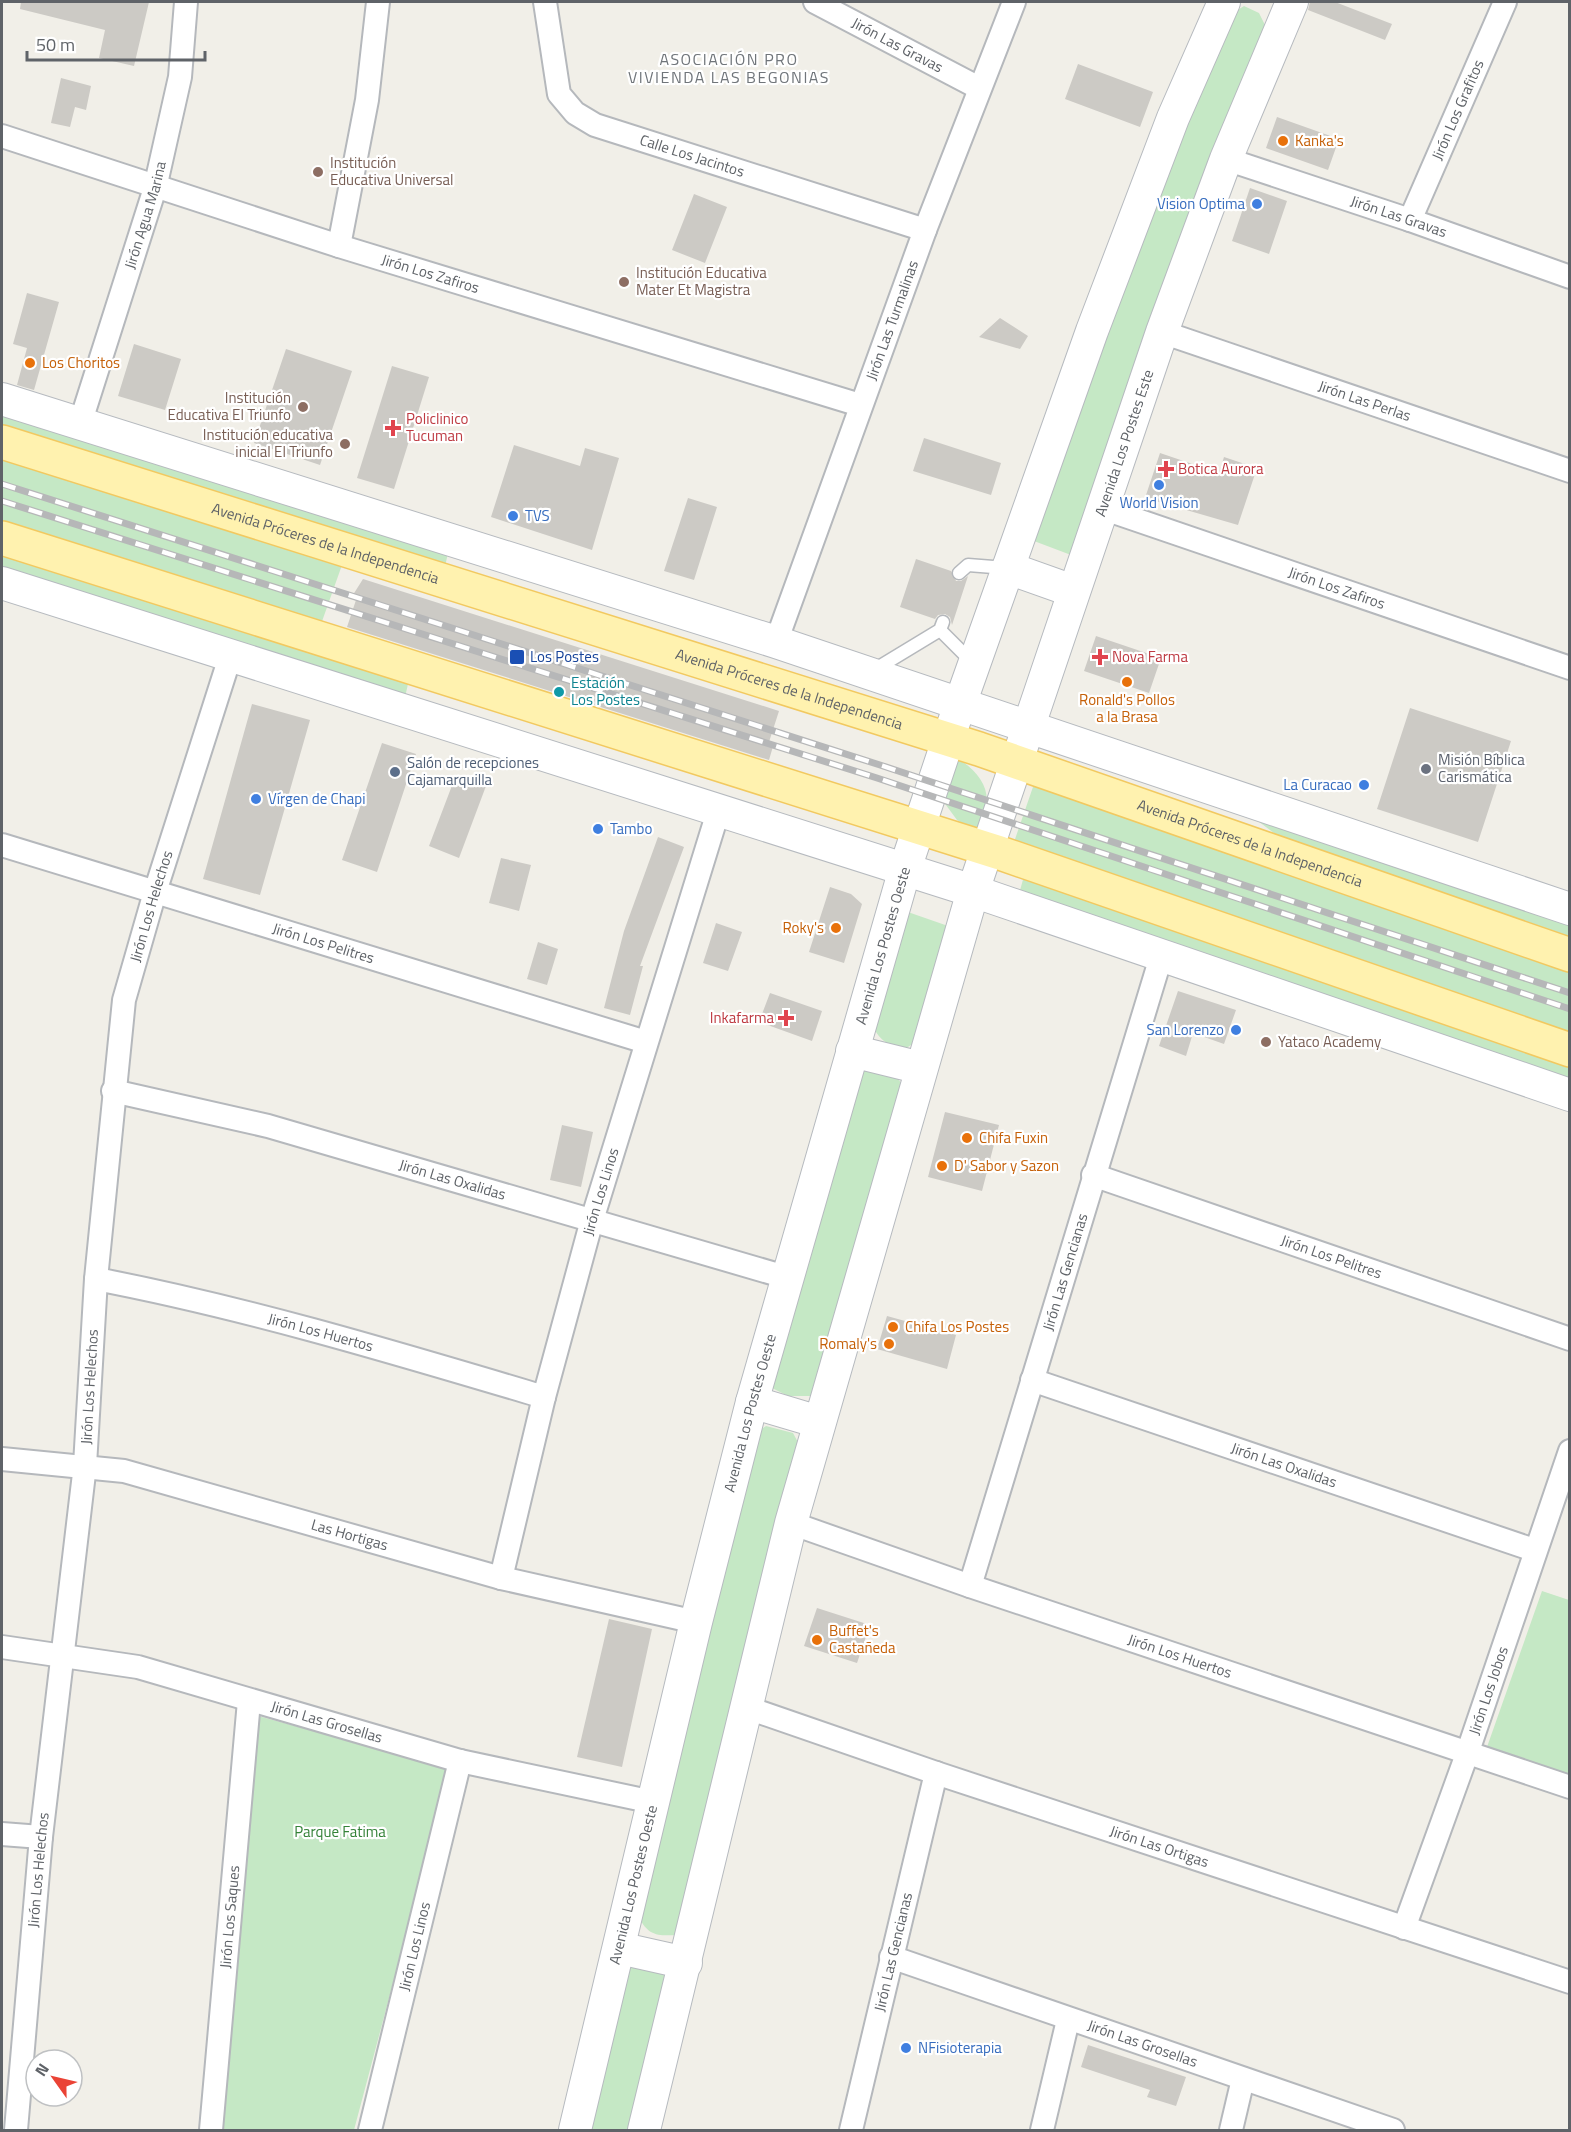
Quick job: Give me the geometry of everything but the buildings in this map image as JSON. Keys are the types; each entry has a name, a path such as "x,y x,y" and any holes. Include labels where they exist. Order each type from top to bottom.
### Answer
{"main road":[{"path":"960,704 1104,299 1173,118 1224,2"},
{"name":"Avenida Los Postes Este","path":"973,891 1162,332 1226,159 1291,2"},
{"path":"2,399 776,642 1569,909"},
{"name":"Avenida Próceres de la Independencia","path":"2,442 948,740 1569,955"},
{"path":"2,538 986,848 1569,1050"},
{"path":"1008,568 1073,591"},
{"path":"2,583 973,891 1569,1095"},
{"name":"Avenida Los Postes Oeste","path":"575,2130 696,1622 752,1402 905,869 960,704"},
{"path":"644,2130 791,1523 973,891"},
{"path":"852,1051 921,1068"},
{"path":"752,1402 819,1422"},
{"path":"619,1948 686,1963"}],"street":[{"name":"Jirón Agua Marina","path":"80,424 155,188 180,77 186,2"},
{"path":"339,246 367,100 378,2"},
{"name":"Calle Los Jacintos","path":"545,2 559,94 574,113 595,125 925,230"},
{"name":"Jirón Las Gravas","path":"815,2 979,88"},
{"name":"Jirón Las Turmalinas","path":"776,642 925,230 1014,2"},
{"name":"Jirón Los Grafitos","path":"1410,220 1504,2"},
{"name":"Jirón Los Zafiros","path":"2,136 155,188 339,246 860,405"},
{"name":"Jirón Las Gravas","path":"1226,159 1410,220 1569,277"},
{"name":"Jirón Las Perlas","path":"1162,332 1569,471"},
{"name":"Jirón Los Zafiros","path":"1102,508 1569,668"},
{"name":"Jirón Los Helechos","path":"16,2130 41,1837 85,1466 96,1280 113,1091 124,1000 155,892 230,657"},
{"name":"Jirón Los Linos","path":"501,1578 544,1397 592,1220 718,812"},
{"name":"Jirón Los Pelitres","path":"2,845 646,1042"},
{"name":"Jirón Las Gencianas","path":"970,1586 1161,957"},
{"name":"Jirón Las Oxalidas","path":"113,1091 268,1126 789,1278"},
{"name":"Jirón Los Pelitres","path":"1094,1175 1569,1339"},
{"name":"Jirón Los Huertos","path":"96,1280 235,1309 544,1397"},
{"name":"Jirón Las Oxalidas","path":"1032,1380 1534,1550"},
{"name":"Jirón Los Jobos","path":"1404,1928 1467,1754 1569,1451"},
{"name":"Las Hortigas","path":"2,1459 124,1471 501,1578 696,1622"},
{"name":"Jirón Los Huertos","path":"791,1523 970,1586 1569,1787"},
{"name":"Jirón Las Grosellas","path":"2,1647 64,1654 138,1667 460,1761 653,1802"},
{"name":"Jirón Los Saques","path":"211,2130 249,1701"},
{"name":"Jirón Las Ortigas","path":"748,1708 936,1773 1569,1982"},
{"name":"Jirón Los Linos","path":"370,2130 460,1761"},
{"name":"Jirón Las Gencianas","path":"851,2130 936,1773"},
{"path":"2,1834 41,1837"},
{"name":"Jirón Las Grosellas","path":"891,1957 1068,2020 1393,2130"},
{"path":"1042,2130 1068,2020"},
{"path":"1231,2130 1243,2079"}],"lane":[{"path":"959,573 968,566 1008,568"},
{"path":"869,673 941,626 974,664"}],"green space":[{"path":"1244,6 1259,13 1265,25 1214,154 1071,555 1034,541 1105,317 1233,13"},
{"path":"2,410 448,553 444,571 2,432"},
{"path":"2,456 342,565 320,627 2,525"},
{"path":"2,555 408,684 403,706 2,575"},
{"path":"952,755 980,778 984,787 987,797 986,808 975,831 957,820 943,801"},
{"path":"1034,784 1569,966 1569,1036 1013,845"},
{"path":"1243,810 1569,921 1569,941 1282,839"},
{"path":"1024,876 1569,1063 1569,1082 1019,894"},
{"path":"905,911 951,927 917,1041 905,1049 886,1042 873,1026"},
{"path":"871,1069 898,1079 906,1089 815,1387 811,1396 788,1396 772,1388 858,1073"},
{"path":"766,1426 793,1433 800,1446 677,1935 654,1934 646,1928 639,1917 754,1434"},
{"path":"1542,1591 1569,1600 1569,1775 1487,1747"},
{"name":"Parque Fatima","path":"258,1716 450,1768 354,2130 221,2130"},
{"path":"654,1962 672,1978 636,2130 586,2130 625,1972 635,1963"}],"railway":[{"path":"2,484 880,765 1570,993"},
{"path":"2,501 877,778 1570,1009"}],"place":[{"name":"Kanka's","path":"1283,141"},
{"name":"Institución Educativa Universal","path":"318,172"},
{"name":"Vision Optima","path":"1257,204"},
{"name":"Institución Educativa Mater Et Magistra","path":"624,282"},
{"name":"Los Choritos","path":"30,363"},
{"name":"Institución Educativa El Triunfo","path":"303,407"},
{"name":"Policlinico Tucuman","path":"393,428"},
{"name":"Institución educativa inicial El Triunfo","path":"345,444"},
{"name":"Botica Aurora","path":"1166,469"},
{"name":"World Vision","path":"1159,485"},
{"name":"TVS","path":"513,516"},
{"name":"Los Postes","path":"517,657"},
{"name":"Nova Farma","path":"1100,657"},
{"name":"Ronald's Pollos a la Brasa","path":"1127,682"},
{"name":"Estación Los Postes","path":"559,692"},
{"name":"Misión Bíblica Carismática","path":"1426,769"},
{"name":"Salón de recepciones Cajamarquilla","path":"395,772"},
{"name":"La Curacao","path":"1364,785"},
{"name":"Vírgen de Chapi","path":"256,799"},
{"name":"Tambo","path":"598,829"},
{"name":"Roky's","path":"836,928"},
{"name":"Inkafarma","path":"786,1018"},
{"name":"San Lorenzo","path":"1236,1030"},
{"name":"Yataco Academy","path":"1266,1042"},
{"name":"Chifa Fuxin","path":"967,1138"},
{"name":"D' Sabor y Sazon","path":"942,1166"},
{"name":"Chifa Los Postes","path":"893,1327"},
{"name":"Romaly's","path":"889,1344"},
{"name":"Buffet's Castañeda","path":"817,1640"},
{"name":"NFisioterapia","path":"906,2048"}],"district":[{"name":"ASOCIACIÓN PRO VIVIENDA LAS BEGONIAS","path":"729,68"}]}
